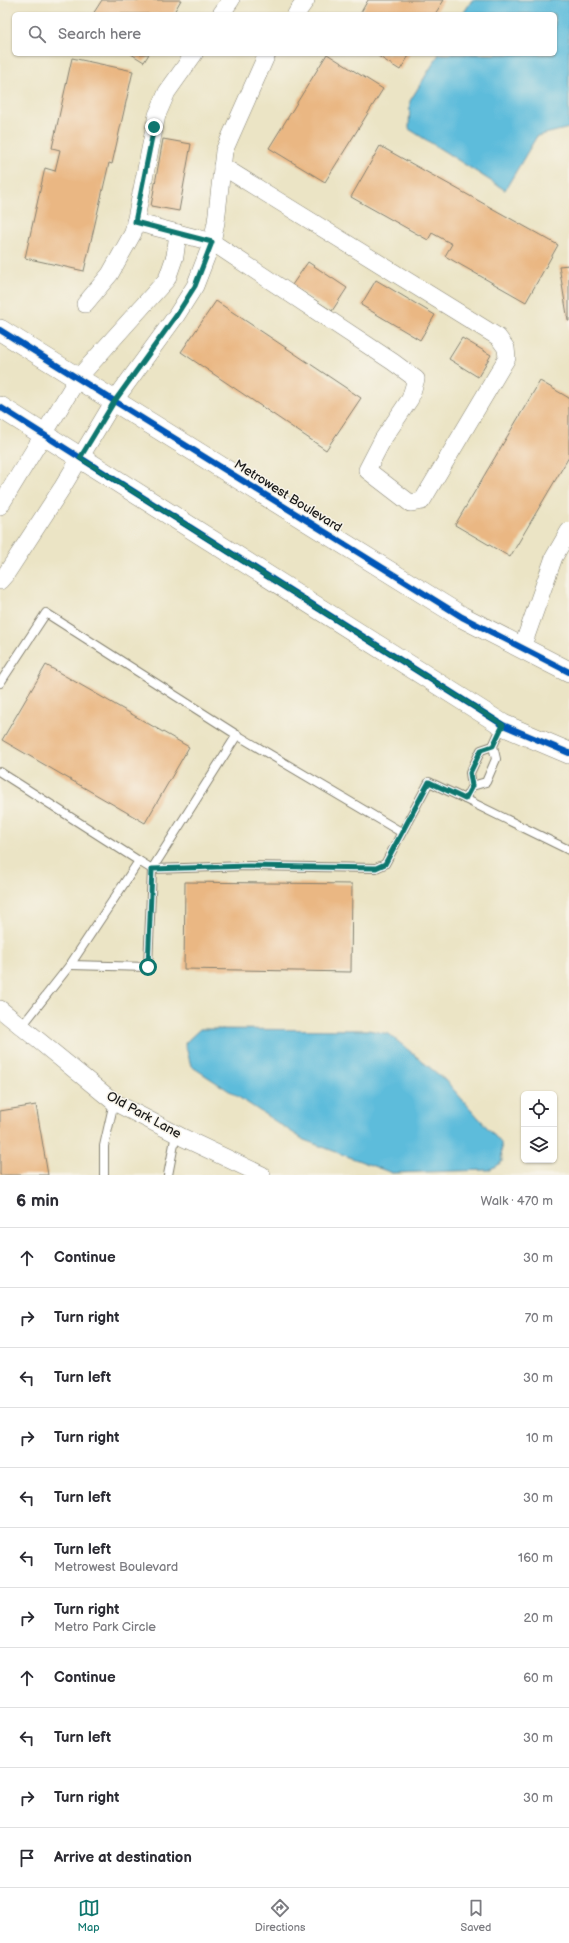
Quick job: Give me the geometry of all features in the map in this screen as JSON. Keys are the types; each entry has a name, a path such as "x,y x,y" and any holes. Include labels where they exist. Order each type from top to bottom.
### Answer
{"street":[{"path":"222,12 231,0"},
{"path":"297,12 306,0"},
{"path":"85,304 110,274 133,233 157,115 167,92 193,56"},
{"path":"0,581 6,574 80,458 114,402 176,316 195,286 212,242 216,222 224,151 266,56"},
{"path":"135,222 212,242 393,362 416,379 410,399 383,439 368,470 410,503 422,501 508,358 506,348 498,337 222,166"},
{"path":"0,506 78,378 167,279 175,256 178,233"},
{"name":"Metrowest Boulevard","path":"0,330 462,617 569,672"},
{"path":"0,407 503,725 569,753"},
{"path":"522,648 554,557 569,531"},
{"name":"Old Park Lane","path":"0,1009 114,1102 176,1134 262,1175"}],"lane":[{"path":"0,683 46,613 237,735 400,832"},
{"path":"472,786 486,782 496,759 493,746 503,725"},
{"path":"70,965 148,967 152,869 237,735"},
{"path":"465,799 472,786 470,773 481,750 493,746"},
{"path":"0,772 152,869 249,866 376,868 385,864 400,832 429,782 569,850"},
{"path":"22,1026 70,965 139,861"},
{"path":"104,1175 104,1146 114,1102"},
{"path":"168,1175 176,1134"}],"water":[{"path":"472,0 569,0 569,128 537,136 505,190 409,129 410,101 438,56 557,56 557,12 464,12"},
{"path":"200,1029 368,1030 389,1034 445,1080 501,1143 502,1162 489,1170 392,1173 304,1140 191,1066 185,1043"}],"building":[{"path":"102,0 181,0 174,12 94,12"},
{"path":"368,0 444,0 436,12 361,12"},
{"path":"134,56 148,56 144,62"},
{"path":"326,56 330,56 383,89 325,182 269,148"},
{"path":"378,56 409,56 400,70"},
{"path":"72,58 133,71 112,164 109,163 84,271 25,258 45,168 55,171 60,150 52,148"},
{"path":"163,139 191,144 179,211 151,206"},
{"path":"380,146 558,245 526,302 445,256 452,244 432,233 428,240 351,197"},
{"path":"308,262 347,288 332,311 292,285"},
{"path":"569,265 569,321 568,321 559,266"},
{"path":"376,280 435,315 420,340 361,305"},
{"path":"216,301 361,398 326,450 181,352"},
{"path":"462,338 491,355 478,377 449,359"},
{"path":"540,381 569,398 569,457 510,557 455,525"},
{"path":"46,665 189,747 145,823 2,740"},
{"path":"185,882 352,884 351,972 184,969"},
{"path":"36,1105 48,1175 0,1175 0,1111"}],"cycle path":[{"path":"0,330 462,617 569,672"},
{"path":"0,407 503,725 569,753"}],"route":[{"path":"148,967 152,869 224,866 376,868 385,864 400,832 429,782 465,799 472,786 470,773 481,750 493,746 503,725 80,458 114,402 176,316 195,286 212,242 152,225 135,222 145,180 154,127"}]}
